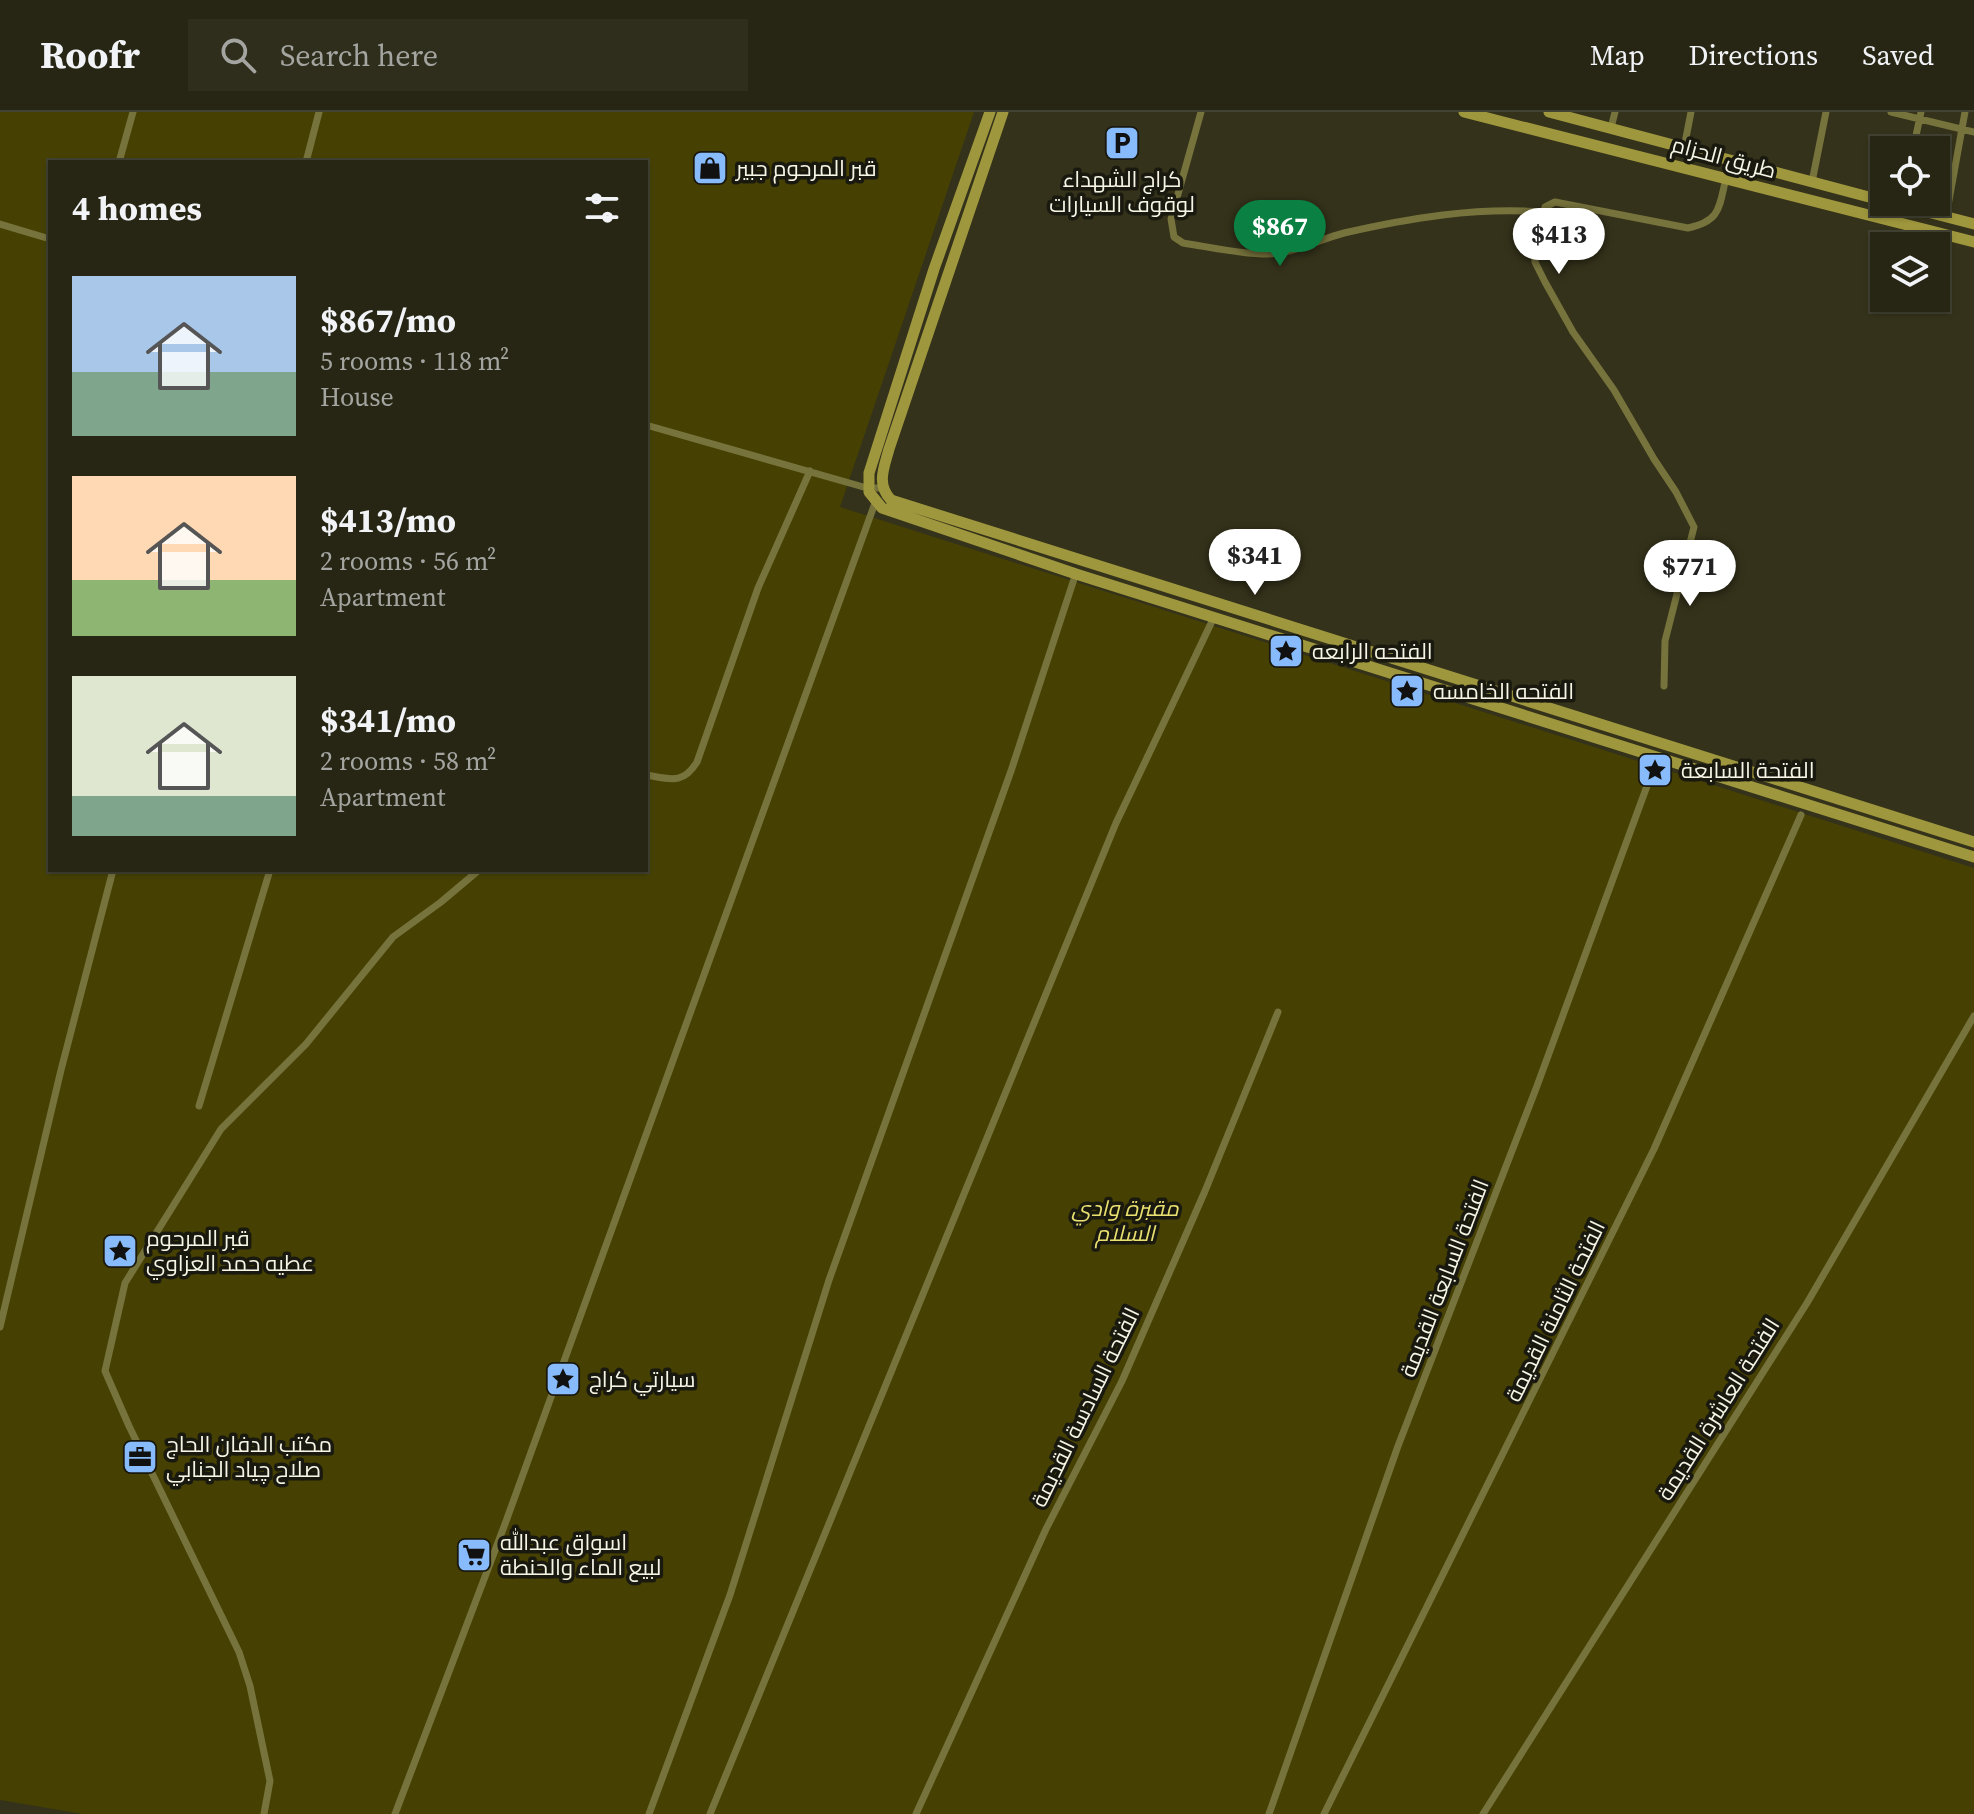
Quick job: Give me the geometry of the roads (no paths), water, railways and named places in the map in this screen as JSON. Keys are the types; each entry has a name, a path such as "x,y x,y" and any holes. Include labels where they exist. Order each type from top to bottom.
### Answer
{"street":[{"path":"120,160 133,112"},
{"path":"307,160 319,112"},
{"path":"990,112 940,250 869,473 867,488 875,503 891,512 1159,600 1974,857"},
{"path":"1003,112 889,449 882,475 883,489 891,500 1974,842"},
{"path":"1201,112 1171,219 1174,237 1183,243 1263,254 1289,251 1369,228 1455,212 1503,209 1543,212"},
{"name":"طريق الحزام","path":"1464,112 1974,242"},
{"name":"طريق الحزام","path":"1549,112 1870,197"},
{"path":"1611,128 1615,112"},
{"path":"1675,164 1683,158 1682,147 1691,112"},
{"path":"1812,182 1826,112"},
{"path":"1891,112 1920,115 1974,132"},
{"path":"1946,217 1965,112"},
{"path":"1916,136 1920,115"},
{"path":"1739,182 1734,172 1741,163"},
{"path":"1664,686 1665,641 1694,527 1614,390 1573,332 1535,262 1534,248 1545,207 1555,202 1688,228 1704,225 1718,214 1726,178"},
{"name":"طريق الحزام","path":"1943,216 1974,224"},
{"path":"0,224 48,238"},
{"path":"940,250 947,256 954,256"},
{"path":"934,269 940,268 948,274"},
{"path":"648,426 867,488 883,489"},
{"path":"648,775 680,779 697,762 758,588 810,471"},
{"path":"395,1814 510,1510 875,503 883,489"},
{"path":"649,1814 730,1595 830,1278 1011,771 1076,573"},
{"path":"1159,600 1165,595 1165,587"},
{"path":"1192,610 1190,604 1195,597"},
{"path":"710,1814 1116,823 1214,617"},
{"path":"1420,682 1426,675 1425,669"},
{"path":"1448,691 1446,685 1450,677"},
{"name":"الفتحة السابعة القديمة","path":"1269,1814 1398,1446 1537,1086 1658,756"},
{"name":"الفتحة الثامنة القديمة","path":"1324,1814 1654,1149 1801,815"},
{"path":"0,1327 61,1070 112,872"},
{"path":"199,1106 269,872"},
{"path":"264,1814 270,1781 250,1686 239,1652 105,1371 125,1283 221,1129 306,1044 393,937 477,872"},
{"name":"الفتحة السادسة القديمة","path":"916,1814 1046,1529 1122,1381 1205,1191 1278,1012"},
{"name":"الفتحة العاشرة القديمة","path":"1483,1814 1807,1303 1974,1016"}],"place":[{"name":"كراج الشهداء لوقوف السيارات","path":"1122,143"},
{"name":"قبر المرحوم جبير","path":"710,168"},
{"name":"الفتحه الرابعه","path":"1286,651"},
{"name":"الفتحه الخامسه","path":"1407,691"},
{"name":"الفتحة السابعة","path":"1655,770"},
{"name":"قبر المرحوم عطيه حمد العزاوي","path":"120,1251"},
{"name":"سيارتي كراج","path":"563,1379"},
{"name":"مكتب الدفان الحاج صلاح چياد الجنابي","path":"140,1457"},
{"name":"اسواق عبدالله لبيع الماء والحنطة","path":"474,1555"}],"park label":[{"name":"مقبرة وادي السلام","path":"1125,1220"}]}
